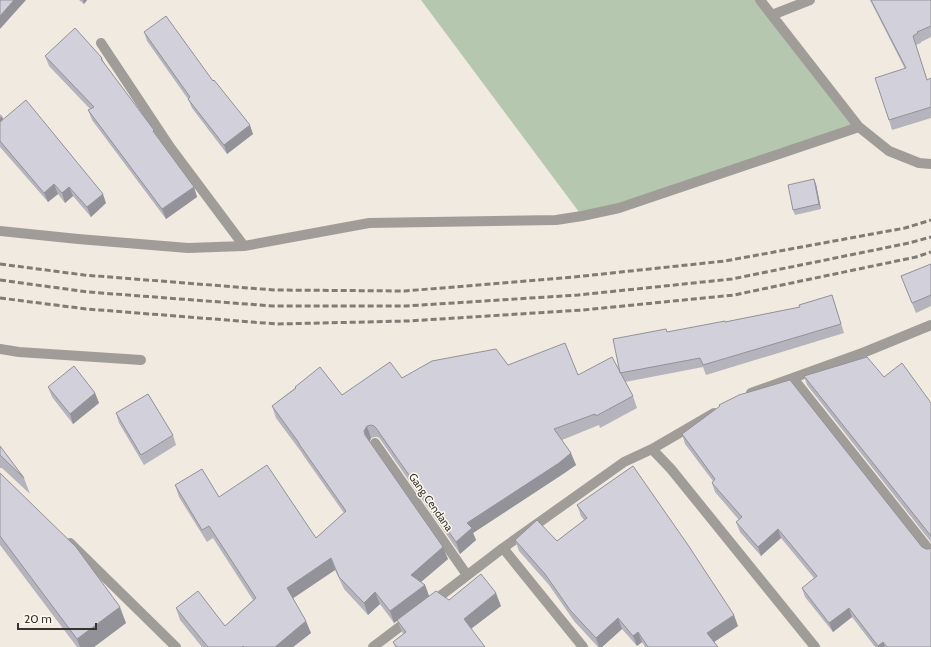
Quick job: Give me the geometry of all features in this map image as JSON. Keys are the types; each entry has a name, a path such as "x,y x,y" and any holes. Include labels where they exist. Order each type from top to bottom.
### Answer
{"street":[{"path":"760,0 859,127 889,151 919,163 931,164"},
{"path":"772,15 810,0"},
{"path":"101,43 170,147 244,246"},
{"path":"0,231 188,248 244,246 369,223 556,220 619,208 859,127"},
{"path":"740,398 754,391 864,352 931,325"},
{"path":"0,348 19,352 141,360"},
{"path":"793,378 931,552"},
{"path":"376,646 503,548 624,462 652,449 719,410"},
{"name":"Gang Cendana","path":"376,443 467,575"},
{"path":"652,449 672,469 815,647"},
{"path":"62,535 176,647"},
{"path":"503,548 583,647"}],"green space":[{"path":"421,0 760,0 859,127 582,216"}],"building":[{"path":"0,0 14,0 0,16"},
{"path":"871,0 931,0 931,26 917,32 918,33 913,36 927,80 931,78 931,107 889,120 875,78 906,68"},
{"path":"166,16 213,81 214,80 250,125 224,145 188,99 190,97 144,32"},
{"path":"75,28 102,58 101,59 194,187 162,209 88,110 94,107 45,56"},
{"path":"26,100 103,194 87,207 69,187 62,193 54,184 44,193 0,141 0,122"},
{"path":"814,179 819,204 793,210 788,185"},
{"path":"931,264 931,295 912,303 901,276"},
{"path":"832,295 841,324 703,365 700,358 620,373 613,339 666,329 667,332 800,307 799,305"},
{"path":"565,343 578,375 612,357 633,396 596,416 595,414 554,429 571,453 559,463 467,523 472,528 456,542 376,428 371,425 367,426 364,431 365,435 443,547 411,575 425,585 390,611 375,592 364,603 339,577 331,558 287,588 306,621 275,647 208,647 176,608 198,591 225,626 256,598 209,526 202,530 175,485 202,469 219,497 267,465 316,538 346,511 272,406 320,367 342,395 390,362 402,378 432,361 496,349 508,365"},
{"path":"867,357 884,377 902,363 931,403 931,536 804,376"},
{"path":"74,366 95,393 70,414 48,387"},
{"path":"790,380 922,547 926,549 931,548 931,647 887,647 883,642 878,646 849,608 829,623 802,588 817,576 778,529 758,547 736,522 742,517 712,483 715,479 682,434 720,406 719,405 739,395"},
{"path":"148,394 173,435 141,455 116,413"},
{"path":"0,446 24,478 0,455"},
{"path":"633,466 734,615 707,633 718,647 648,647 638,632 633,636 618,618 596,638 570,610 545,574 515,540 537,520 557,541 587,518 577,505"},
{"path":"0,473 76,547 120,607 77,639 0,536"},
{"path":"481,574 496,593 464,619 485,647 397,647 393,642 406,632 397,620 436,591 449,600"}],"railway":[{"path":"0,264 84,275 274,290 405,291 574,277 725,261 905,228 931,220"},
{"path":"0,280 88,292 273,306 406,306 578,295 732,279 909,243 931,237"},
{"path":"0,298 87,309 277,324 408,321 583,310 734,295 916,257 931,252"}]}
